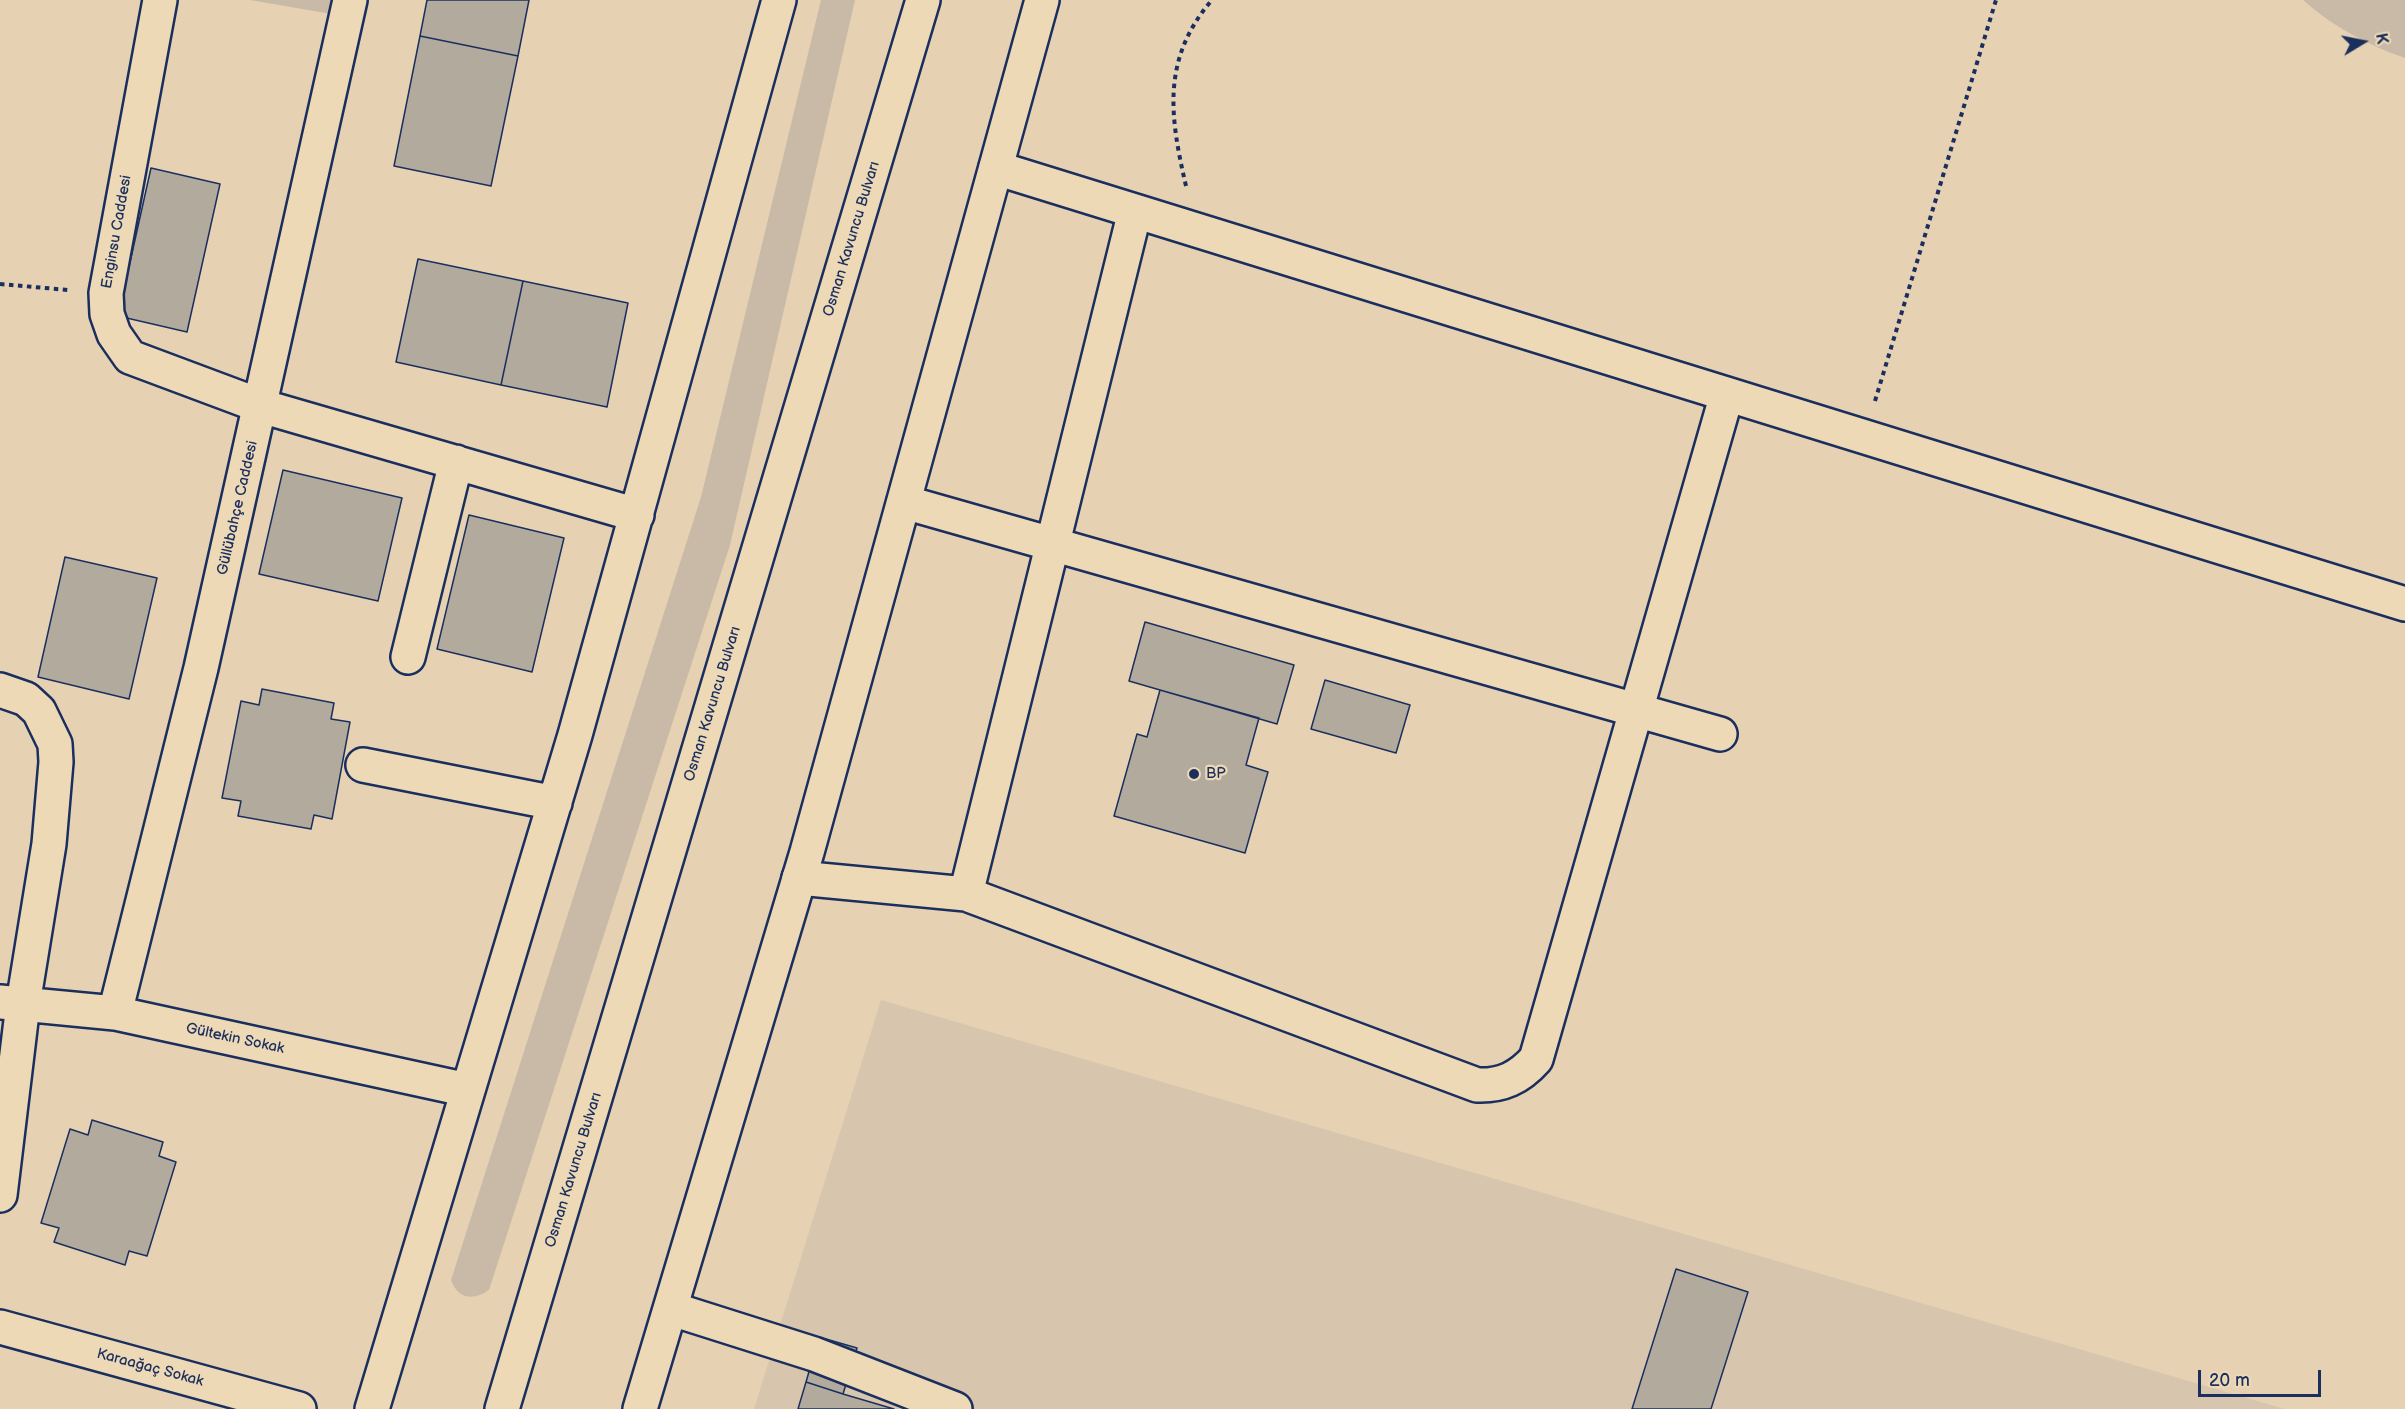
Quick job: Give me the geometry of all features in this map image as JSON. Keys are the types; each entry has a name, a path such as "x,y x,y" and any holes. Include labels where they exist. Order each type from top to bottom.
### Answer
{"main road":[{"name":"Enginsu Caddesi","path":"160,0 106,293 107,314 114,334 130,357 261,406 637,515"},
{"name":"Güllübahçe Caddesi","path":"115,1013 201,668 350,0"},
{"path":"372,1409 555,803 779,0"},
{"name":"Osman Kavuncu Bulvarı","path":"502,1409 923,0"},
{"path":"640,1409 672,1309 799,878 1041,7"},
{"path":"996,168 2405,604"},
{"path":"966,894 1135,211"},
{"path":"799,878 966,894 1477,1085 1505,1083 1518,1077 1536,1059 1727,394"},
{"path":"408,657 456,462"},
{"path":"904,502 1720,734"},
{"path":"0,690 26,699 39,711 55,744 49,844 12,1003 0,1194"},
{"path":"363,765 555,803"},
{"name":"Gültekin Sokak","path":"12,1003 115,1013 468,1090"},
{"path":"672,1309 814,1354 955,1409"},
{"name":"Karaağaç Sokak","path":"0,1327 299,1409"}],"path":[{"path":"1199,231 1173,126 1172,99 1185,43 1199,14 1212,0"},
{"path":"1864,437 1996,0"},
{"path":"0,284 106,293"}],"shaded area":[{"path":"250,0 339,0 337,15"},
{"path":"821,0 855,0 730,545 489,1290 477,1296 467,1296 458,1291 451,1280 701,497"},
{"path":"2303,0 2405,0 2405,58 2351,34 2326,19"},
{"path":"881,1000 2285,1409 754,1409"}],"building":[{"path":"427,0 529,0 518,56 420,36"},
{"path":"420,36 518,56 491,186 394,166"},
{"path":"151,168 220,184 187,332 118,316"},
{"path":"418,259 523,281 501,385 396,362"},
{"path":"523,281 628,303 607,407 501,385"},
{"path":"283,470 402,498 378,601 259,574"},
{"path":"469,515 564,538 532,672 437,649"},
{"path":"65,557 157,578 129,699 38,677"},
{"path":"1145,622 1294,665 1277,724 1129,681"},
{"path":"1325,680 1410,705 1396,753 1311,729"},
{"path":"262,689 334,703 331,719 350,722 332,819 314,815 311,829 238,816 241,801 222,798 241,701 259,705"},
{"path":"1160,690 1259,718 1246,765 1268,772 1245,853 1114,816 1137,734 1147,737"},
{"path":"92,1120 163,1142 159,1156 176,1162 147,1256 129,1251 125,1265 54,1242 59,1228 41,1223 70,1129 88,1135"},
{"path":"1676,1269 1748,1292 1711,1409 1632,1409"},
{"path":"819,1337 857,1348 843,1394 806,1382"},
{"path":"806,1382 843,1394 894,1409 798,1409"}],"place":[{"name":"BP","path":"1194,774"}]}
